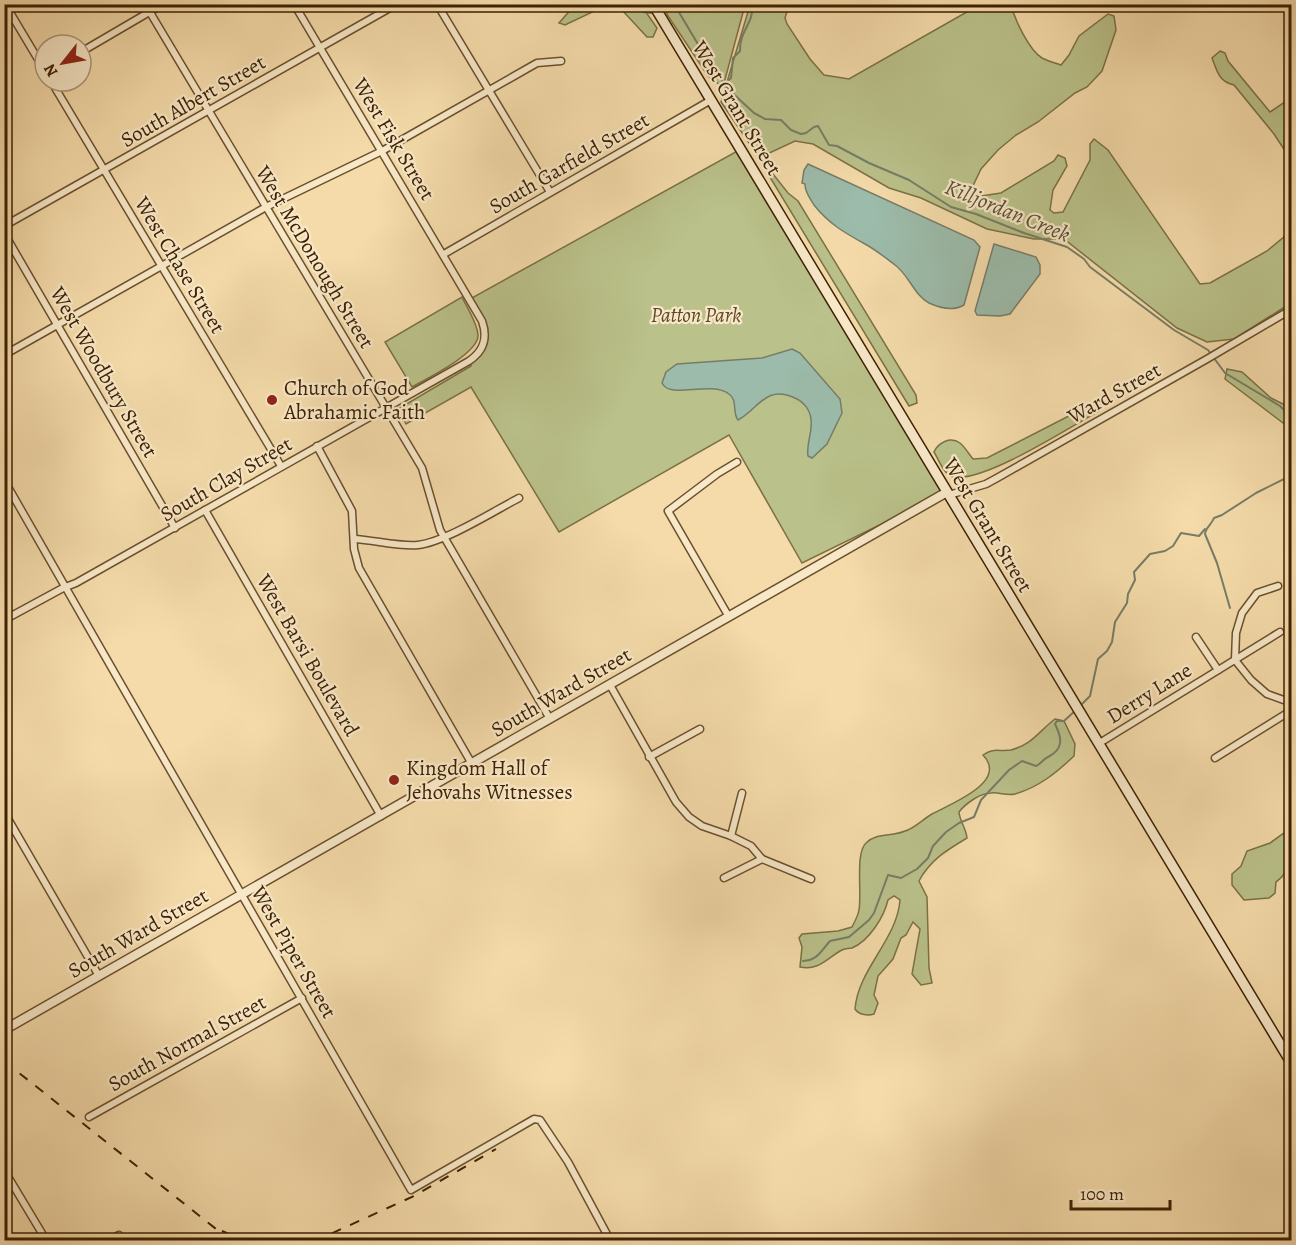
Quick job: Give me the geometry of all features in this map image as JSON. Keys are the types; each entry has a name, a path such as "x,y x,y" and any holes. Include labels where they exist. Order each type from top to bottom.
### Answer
{"main road":[{"name":"West Grant Street","path":"653,4 1292,1064"}],"street":[{"path":"5,4 33,52"},
{"name":"West McDonough Street","path":"145,4 422,468 437,523 444,537 550,719"},
{"path":"93,45 163,4"},
{"name":"West Fisk Street","path":"294,4 473,304"},
{"name":"South Albert Street","path":"4,226 398,4"},
{"path":"436,4 550,192"},
{"path":"4,24 13,19"},
{"path":"4,355 266,207 382,151 537,63 561,61"},
{"name":"West Chase Street","path":"58,93 281,466"},
{"name":"South Garfield Street","path":"444,254 711,100"},
{"name":"West Woodbury Street","path":"4,233 175,528"},
{"name":"South Clay Street","path":"4,620 175,528 469,361 479,352 486,333 473,304"},
{"name":"Ward Street","path":"948,494 986,484 1208,359 1291,309"},
{"path":"317,446 352,511 359,568 472,764"},
{"path":"729,617 668,511 737,462"},
{"name":"West Piper Street","path":"4,480 411,1190 534,1119 540,1120 568,1162 610,1240"},
{"name":"South Ward Street","path":"4,1030 948,494"},
{"path":"354,539 417,545 444,537 519,498"},
{"name":"West Barsi Boulevard","path":"205,510 381,816"},
{"path":"1278,586 1257,593 1242,613 1236,633 1235,660 1251,680 1267,694 1292,703"},
{"name":"Derry Lane","path":"1098,744 1280,632"},
{"name":"Derry Lane","path":"1196,637 1218,670"},
{"path":"610,686 676,802 689,817 702,826 732,836 751,846 762,860 811,879"},
{"path":"1215,758 1292,710"},
{"path":"649,757 699,729"},
{"path":"732,836 742,793"},
{"path":"4,812 99,976"},
{"path":"724,878 762,860"},
{"name":"South Normal Street","path":"89,1117 302,998"},
{"path":"4,1170 46,1240"},
{"path":"110,1240 119,1235"}],"green space":[{"path":"571,5 607,5 565,25 559,23 573,7"},
{"path":"607,5 641,5 657,28 653,37 647,37 621,9"},
{"path":"663,5 745,5 723,87 708,76"},
{"path":"750,5 789,5 785,18 787,24 810,59 824,75 849,79 979,5 1011,5 1019,26 1037,54 1061,65 1079,36 1108,14 1114,16 1116,30 1102,71 1087,87 1075,93 998,150 981,169 971,190 981,196 1001,193 1054,161 1058,155 1065,158 1067,166 1053,190 1050,210 1054,213 1063,212 1090,160 1090,144 1094,139 1108,150 1200,284 1210,283 1267,251 1291,231 1291,303 1234,339 1207,342 1177,328 1064,239 1034,239 987,229 921,198 889,188 813,144 795,141 763,156 758,156 721,102"},
{"path":"1220,51 1225,53 1228,61 1270,112 1291,98 1291,160 1274,134 1234,85 1229,84 1219,75 1212,58"},
{"name":"Patton Park","path":"741,149 947,492 802,563 729,435 559,532 471,387 406,424 398,409 471,366 471,360 486,333 470,299"},
{"path":"768,174 773,174 788,193 798,201 916,395 917,403 909,406"},
{"path":"462,297 476,326 478,336 476,343 451,365 412,387 385,342"},
{"path":"1227,369 1242,372 1271,398 1291,408 1291,429 1225,379"},
{"path":"1098,401 1102,406 1099,411 1005,463 967,477 950,476 934,452 941,443 952,440 962,444 973,459 987,458"},
{"path":"1055,719 1064,721 1075,744 1074,756 1054,774 1032,788 1012,794 987,793 969,802 959,812 967,838 934,861 919,881 927,897 929,968 932,983 921,985 912,974 920,929 913,922 906,935 901,938 893,959 878,976 874,995 878,1003 874,1014 859,1013 855,1009 863,981 897,915 900,900 894,896 888,900 875,928 858,945 842,950 818,965 800,967 802,947 799,938 802,934 838,931 852,927 859,910 860,864 866,843 875,837 909,830 932,814 974,791 989,774 989,765 983,755 994,750 1011,750 1025,744"},
{"path":"1291,828 1288,865 1282,877 1276,882 1275,893 1269,898 1244,900 1232,885 1232,874 1241,866 1247,851 1270,843"}],"shaded area":[{"path":"808,164 974,240 980,247 964,305 947,308 929,303 919,295 900,269 825,218 814,205 805,184 802,183 804,170"},
{"path":"994,244 1036,257 1040,265 1040,274 1010,314 977,315 975,311"},
{"path":"792,349 800,353 840,399 842,413 827,444 812,458 808,456 810,416 804,404 795,398 776,394 769,396 738,420 732,397 721,390 673,390 666,388 662,383 666,372 677,364 762,358"}],"waterway":[{"name":"Killjordan Creek","path":"634,4 643,12 651,13"},
{"name":"Killjordan Creek","path":"669,4 676,7 711,66 727,88 754,113 765,119 781,120 791,130 801,134 818,126 829,145 837,146 909,180 951,207 1067,247 1174,330 1208,350 1225,373 1280,406 1292,418"},
{"path":"724,84 731,78 733,58 740,51 740,44 751,16 752,4"},
{"path":"1230,608 1217,563 1205,534 1206,530 1214,518 1292,475"},
{"path":"1080,706 1090,696 1098,659 1107,651 1112,642 1115,622 1127,603 1128,594 1135,580 1134,572 1150,554 1165,551 1173,546 1181,533 1199,536 1205,529"},
{"path":"803,961 816,957 830,941 849,937 869,920 874,913 888,875 901,878 917,869 928,858 933,846 946,832 974,817 981,800 1009,770 1022,761 1036,766 1053,754 1060,743 1055,724 1057,721 1064,721 1076,710"}],"railway":[{"path":"4,1061 230,1240"},
{"path":"313,1240 414,1196 496,1149"},
{"path":"222,1231 243,1240"}],"place":[{"name":"Church of God Abrahamic Faith","path":"272,400"},
{"name":"Kingdom Hall of Jehovahs Witnesses","path":"394,780"}]}
